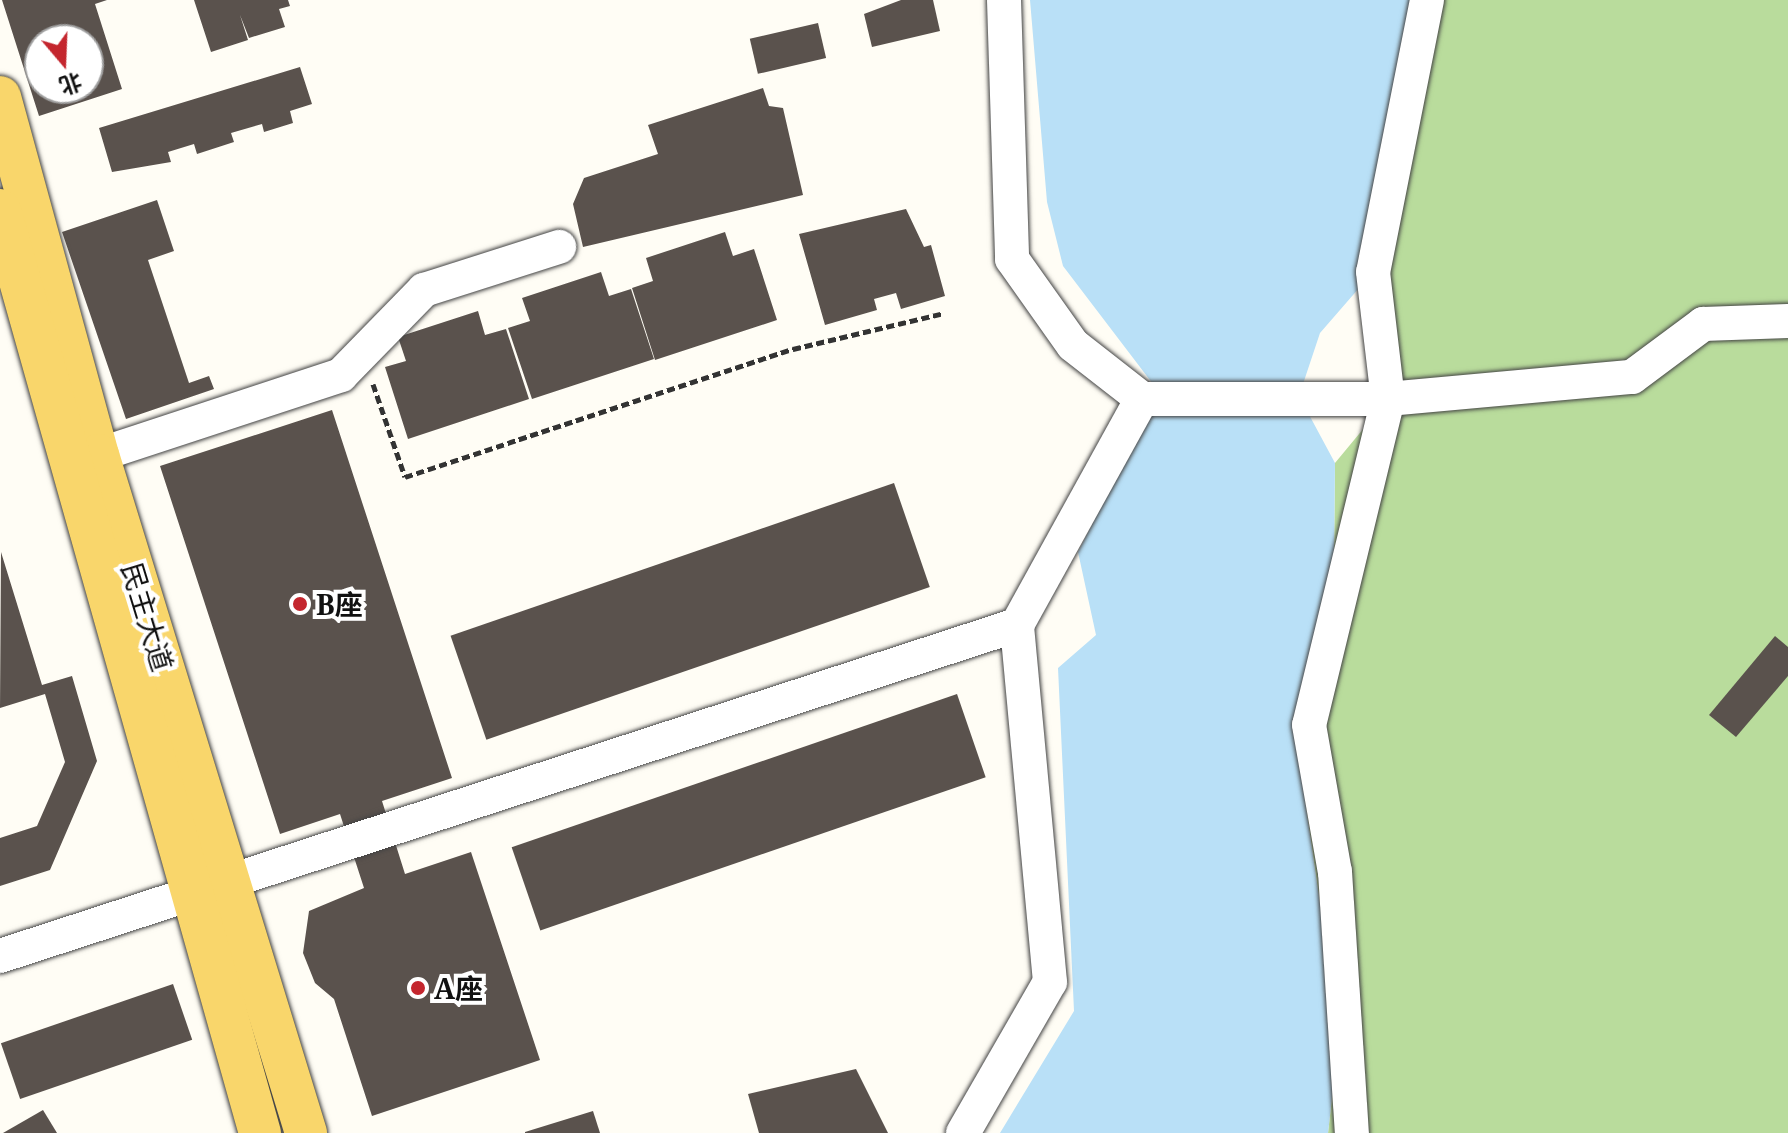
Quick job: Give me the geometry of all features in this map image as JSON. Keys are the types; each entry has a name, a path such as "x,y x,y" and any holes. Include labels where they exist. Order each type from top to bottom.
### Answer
{"main road":[{"name":"民主大道","path":"0,97 98,455 306,1133"},
{"name":"民主大道","path":"0,210 187,895 260,1133"}],"street":[{"path":"1004,0 1012,259 1073,345 1145,400 1388,399 1632,377 1703,324 1788,321"},
{"path":"1352,1133 1335,872 1309,725 1388,399 1373,272 1427,0"},
{"path":"98,455 341,375 424,290 559,247"},
{"path":"963,1133 1050,982 1017,625 1145,400"},
{"path":"0,956 230,884 1017,625"}],"path":[{"path":"362,353 405,477 793,349 944,313"}],"green space":[{"path":"1427,0 1788,0 1788,1133 1328,1133 1339,1035 1293,717 1333,660 1335,463 1388,399 1373,272"}],"water":[{"path":"1030,0 1420,0 1373,272 1320,333 1299,396 1335,463 1333,660 1293,717 1339,1036 1328,1133 1000,1133 1074,1011 1058,668 1096,635 1078,552 1159,392 1063,266 1047,202"}],"building":[{"path":"2,0 107,0 95,4 101,24 24,24 24,69"},
{"path":"194,0 288,0 290,6 279,9 285,27 249,38 240,15 248,40 211,52"},
{"path":"901,0 933,0 940,31 872,47 864,14"},
{"path":"818,23 826,58 758,74 750,39"},
{"path":"104,32 122,89 104,95"},
{"path":"300,67 312,104 290,111 293,123 264,132 262,124 231,133 234,142 197,154 194,144 168,152 171,162 112,172 99,128"},
{"path":"763,88 769,106 783,108 803,195 583,247 573,204 584,178 658,154 648,125"},
{"path":"35,104 76,104 39,116"},
{"path":"157,200 174,251 148,260 189,383 209,376 214,389 126,419 62,232"},
{"path":"906,209 924,247 931,245 945,296 901,309 896,293 874,299 877,310 825,325 799,234"},
{"path":"725,232 733,256 754,249 777,320 655,360 632,288 653,281 646,258"},
{"path":"601,272 609,296 631,289 654,359 532,399 508,328 530,321 522,298"},
{"path":"478,311 485,335 506,329 529,399 408,439 385,367 406,361 398,337"},
{"name":"B座","path":"332,410 452,778 382,801 405,874 471,852 540,1060 372,1116 334,999 315,983 303,953 309,911 364,888 340,814 280,834 160,466"},
{"path":"894,483 930,587 486,740 451,636"},
{"path":"1,552 42,685 72,676 97,761 50,870 0,886 0,838 37,826 65,762 45,694 0,708"},
{"path":"1775,636 1788,647 1788,676 1736,737 1709,715"},
{"path":"957,694 986,777 540,931 512,847"},
{"path":"173,984 192,1040 20,1099 1,1043"},
{"path":"856,1069 888,1133 759,1133 748,1094"},
{"path":"43,1110 57,1133 3,1133"},
{"path":"593,1111 600,1133 525,1133 525,1132"}],"place":[{"name":"B座","path":"300,604"},
{"name":"A座","path":"418,988"}]}
